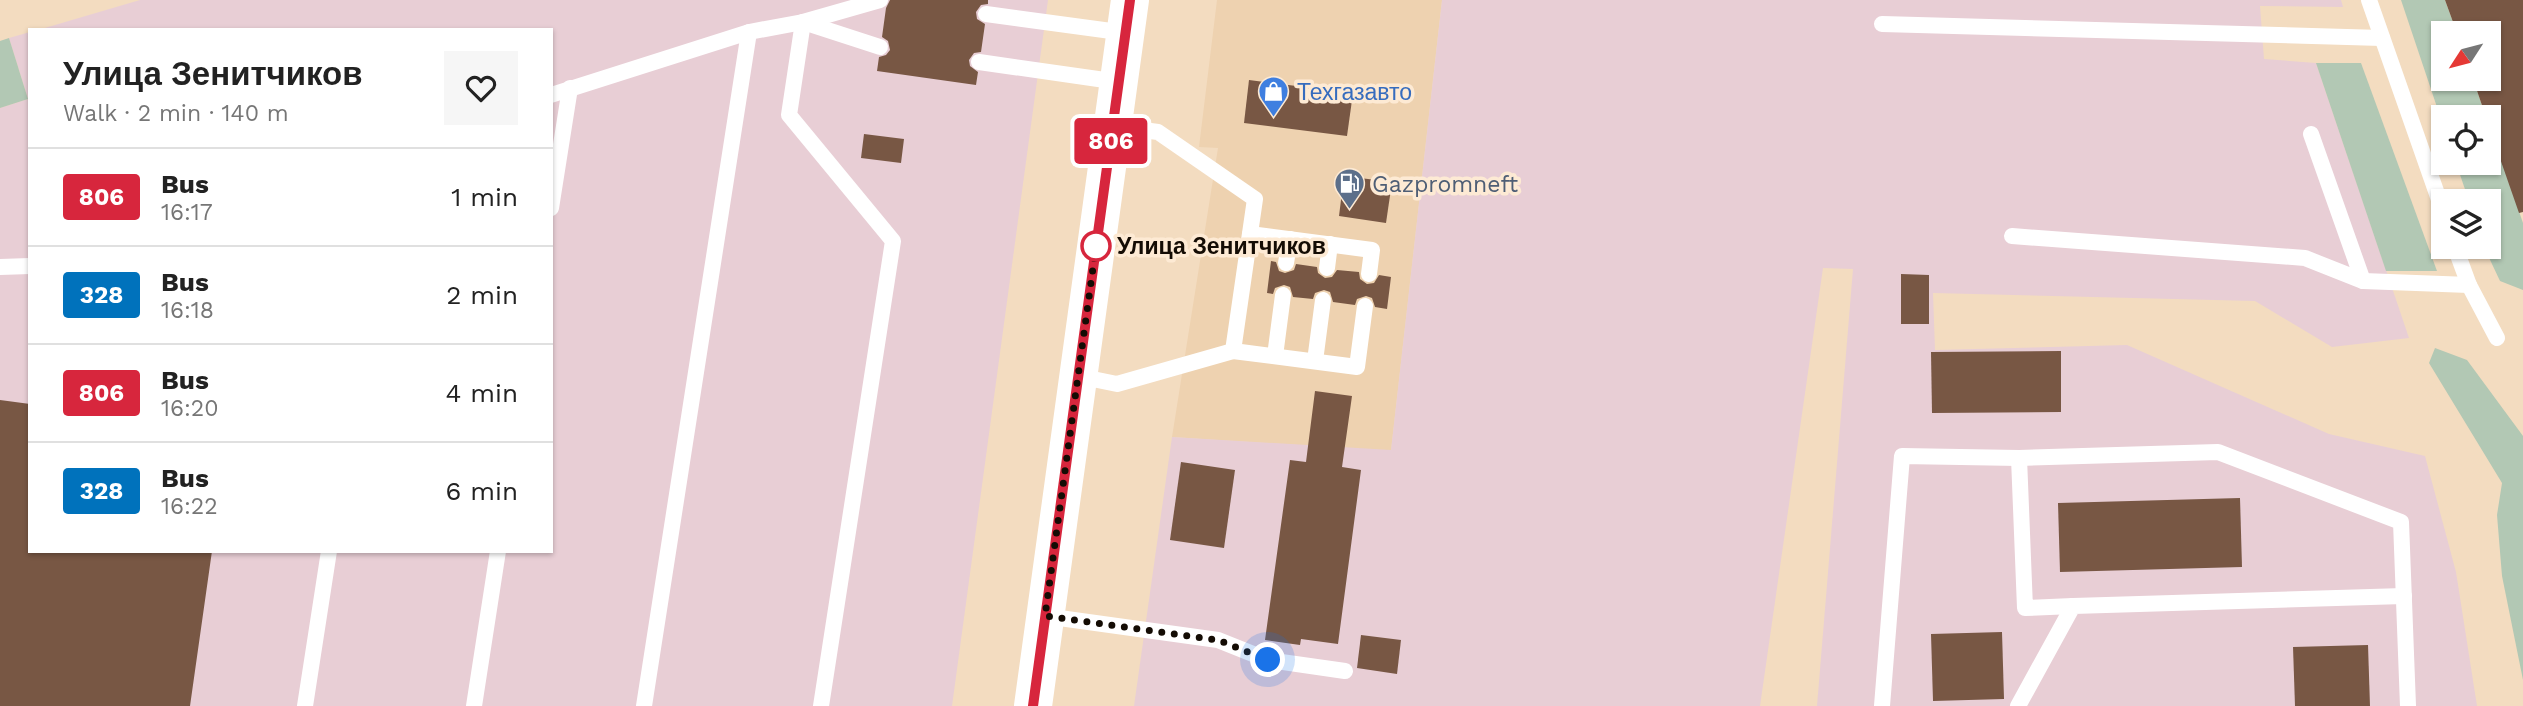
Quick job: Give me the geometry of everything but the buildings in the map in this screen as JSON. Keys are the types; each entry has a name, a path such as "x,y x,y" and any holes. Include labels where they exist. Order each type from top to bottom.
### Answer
{"street":[{"path":"1033,706 1128,17"}],"lane":[{"path":"553,94 749,32 803,22 880,0"},
{"path":"2369,0 2435,189"},
{"path":"986,14 1128,17"},
{"path":"803,22 880,47"},
{"path":"803,22 789,116 893,241 821,706"},
{"path":"1882,24 2382,38"},
{"path":"645,706 749,32"},
{"path":"979,62 1119,82"},
{"path":"553,195 570,88"},
{"path":"1113,126 1158,132 1255,200 1233,351"},
{"path":"2311,134 2363,281"},
{"path":"1250,234 1372,250 1369,274"},
{"path":"2012,236 2305,258 2363,281 2469,285"},
{"path":"1286,263 1290,239"},
{"path":"1327,268 1330,244"},
{"path":"2459,259 2469,285 2497,338"},
{"path":"0,267 28,266"},
{"path":"1275,356 1283,295"},
{"path":"1315,361 1323,300"},
{"path":"1078,376 1117,384 1233,351 1357,367 1365,306"},
{"path":"1882,706 1902,456 2019,458 2218,452 2401,522 2407,706"},
{"path":"2019,458 2025,608 2404,596"},
{"path":"305,706 329,553"},
{"path":"474,706 498,553"},
{"path":"2018,706 2073,607"},
{"path":"1045,616 1218,640 1268,660 1345,671"}],"shaded area":[{"path":"140,0 1048,0 952,706 0,706 0,108 28,99 28,553 553,553 553,28 45,28"},
{"path":"1217,0 1442,0 1391,451 1172,437 1218,148 1199,147"},
{"path":"1442,0 2341,0 2343,7 2260,6 2264,59 2316,63 2409,338 2332,347 2255,301 1933,293 1935,350 2127,345 2329,434 2425,456 2456,572 2477,706 1817,706 1853,269 1823,268 1760,706 1134,706 1172,437 1391,450"},
{"path":"28,33 28,99 9,38"}],"green space":[{"path":"2401,0 2445,0 2453,21 2431,21 2431,89"},
{"path":"9,38 28,99 0,108 0,41"},
{"path":"2316,63 2361,63 2437,271 2386,271"},
{"path":"2432,91 2477,91 2482,105 2436,105"},
{"path":"2501,159 2523,223 2523,290 2500,281 2490,259 2501,259 2501,189 2465,189 2460,175 2501,175"},
{"path":"2435,348 2467,360 2523,436 2523,680 2502,576 2497,515 2502,483 2429,363"}],"bus line":[{"name":"806","path":"1033,706 1130,0"}],"place":[{"name":"Техгазавто","path":"1274,119"},
{"name":"Gazpromneft","path":"1349,211"},
{"name":"Улица Зенитчиков","path":"1096,246"}],"route":[{"path":"1096,246 1045,616 1218,640 1268,660"}]}
